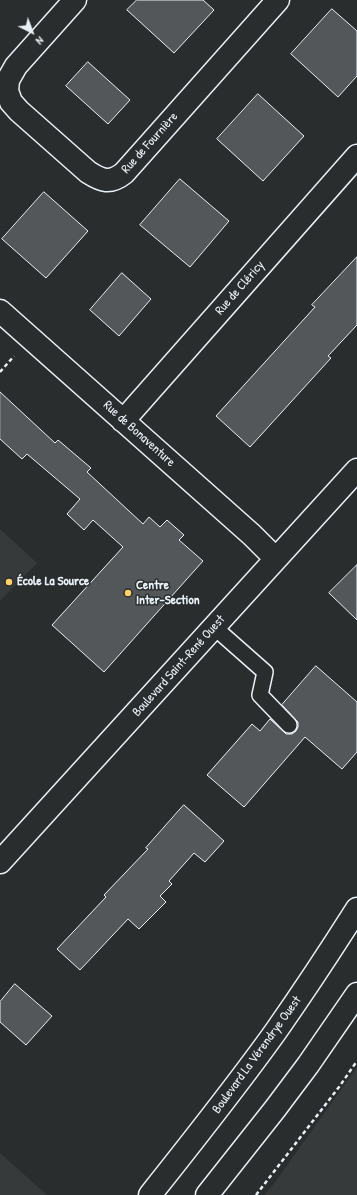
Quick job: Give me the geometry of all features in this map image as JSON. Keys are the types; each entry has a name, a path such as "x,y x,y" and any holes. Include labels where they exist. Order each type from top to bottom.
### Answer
{"street":[{"name":"Rue de Fournière","path":"75,0 16,66 8,80 7,91 11,102 19,111 88,172 97,178 107,180 117,179 124,173 278,0"},
{"name":"Rue de Cléricy","path":"124,421 357,156"},
{"name":"Rue de Bonaventure","path":"0,311 252,535 276,559"},
{"name":"Boulevard Saint-René Ouest","path":"0,862 357,470"},
{"name":"Boulevard La Vérendrye Ouest","path":"150,1195 237,1084 275,1032 357,909"},
{"path":"207,1195 308,1065 357,994"}],"lane":[{"path":"214,627 265,672 260,695 289,725"}],"path":[{"path":"256,1195 339,1087 357,1061"}],"shaded area":[{"name":"École La Source","path":"0,529 37,563 0,601"},
{"path":"357,1067 357,1195 264,1195 273,1185"},
{"path":"0,1153 47,1195 0,1195"}],"building":[{"path":"137,0 203,0 214,10 174,53 127,10"},
{"path":"332,9 357,31 357,76 338,97 291,54"},
{"path":"88,62 130,100 108,124 66,86"},
{"path":"258,94 304,136 263,181 217,139"},
{"path":"180,179 229,221 190,267 140,225"},
{"path":"44,192 88,231 46,278 2,239"},
{"path":"357,257 357,325 328,356 331,358 250,447 216,416 315,307 312,305"},
{"path":"122,273 151,299 119,336 90,310"},
{"name":"Centre Inter-Section","path":"0,392 55,443 58,440 91,468 87,472 143,524 149,517 160,527 167,520 184,535 179,540 203,561 104,672 52,625 123,547 93,520 84,530 67,514 80,499 27,454 22,459 0,439"},
{"path":"357,565 357,620 329,593"},
{"path":"316,666 357,702 357,752 342,769 305,737 244,807 207,775 252,724 260,731 270,719 286,734 292,734 296,731 298,722 282,705"},
{"path":"184,805 224,841 205,862 194,853 169,881 172,884 160,896 166,902 139,929 128,919 80,970 57,949 106,897 104,895 148,849 146,848"},
{"path":"15,984 52,1016 26,1045 0,1022 0,1002"}],"place":[{"name":"École La Source","path":"9,582"},
{"name":"Centre Inter-Section","path":"128,593"}]}
